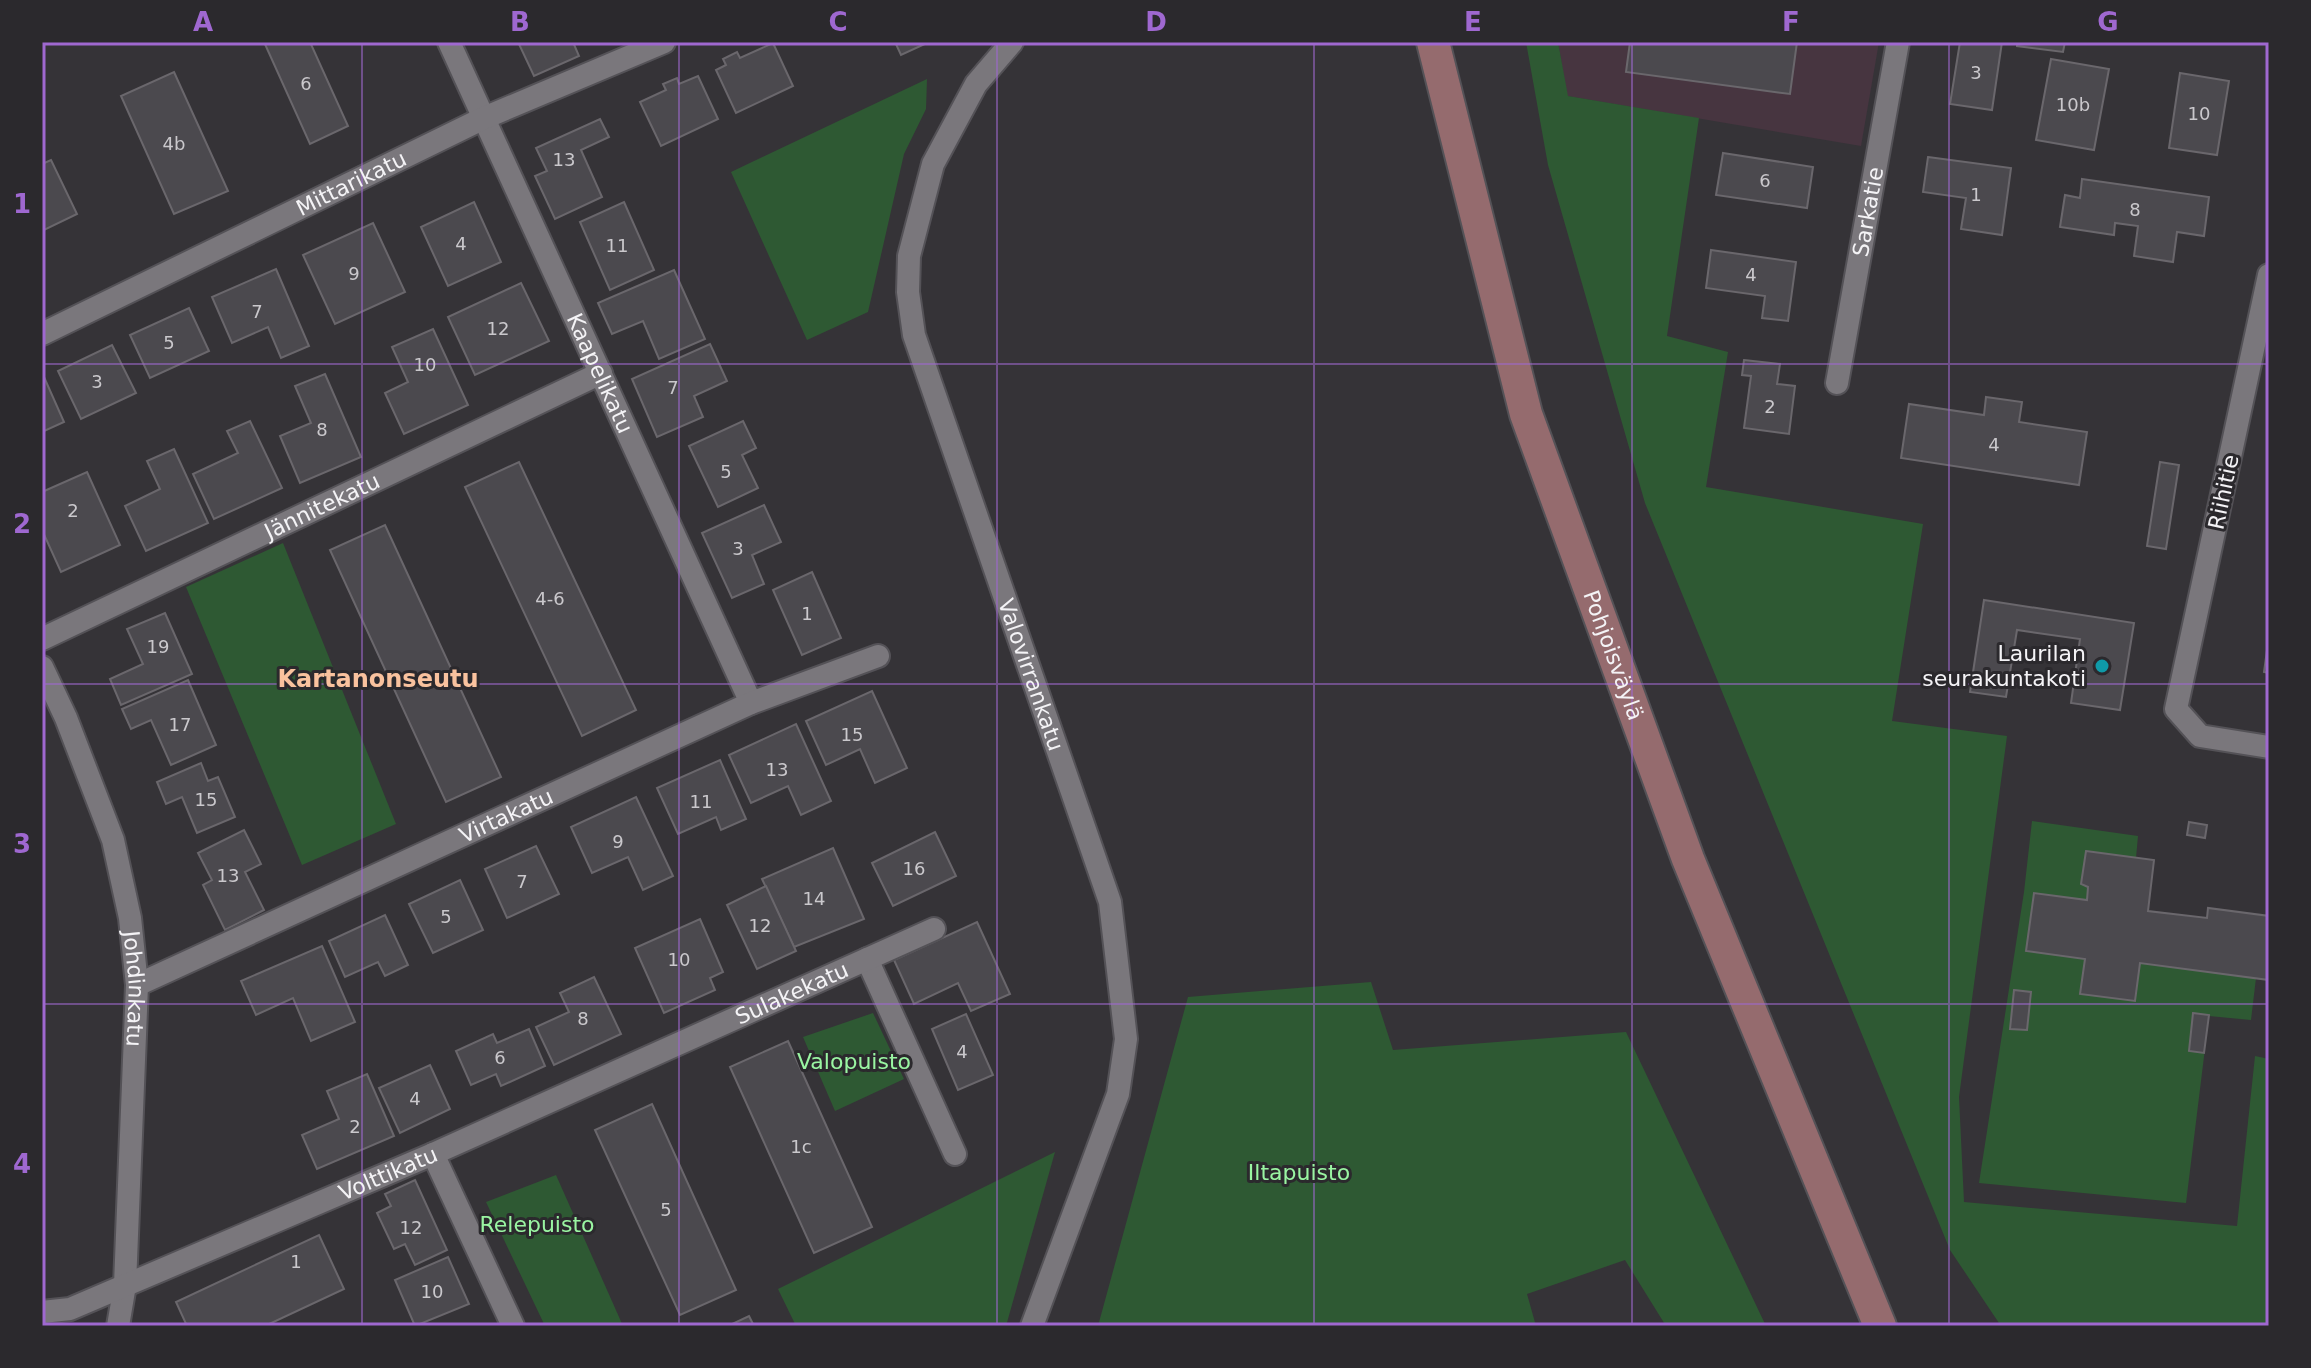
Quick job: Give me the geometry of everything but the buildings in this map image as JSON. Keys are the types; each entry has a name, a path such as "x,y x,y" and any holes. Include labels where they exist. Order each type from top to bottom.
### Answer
{"main road":[{"name":"Pohjoisväylä","path":"1433,42 1526,414 1688,859 1880,1326"},
{"name":"Pohjoisväylä","path":"1851,1251 1902,1326"}],"street":[{"name":"Kaapelikatu","path":"449,42 751,703"},
{"name":"Mittarikatu","path":"42,334 484,118 664,42"},
{"name":"Valovirrankatu","path":"1012,42 976,84 933,164 909,256 908,292 914,335 1110,902 1118,967 1126,1039 1118,1094 1032,1326"},
{"name":"Sarkatie","path":"1837,383 1898,42"},
{"name":"Riihitie","path":"2269,275 2176,709 2200,736 2269,747"},
{"name":"Jännitekatu","path":"42,639 601,373"},
{"name":"Virtakatu","path":"137,985 751,703 878,656"},
{"name":"Johdinkatu","path":"42,667 66,718 113,840 130,918 137,985 125,1285 118,1326"},
{"name":"Sulakekatu","path":"651,1057 934,929"},
{"path":"867,959 955,1154"},
{"name":"Volttikatu","path":"42,1312 70,1309 211,1251 651,1057"},
{"path":"433,1154 513,1326"}],"shaded area":[{"path":"1558,42 1879,42 1861,146 1567,96"}],"green space":[{"path":"1526,42 1558,42 1568,96 1699,118 1667,336 1728,352 1706,487 1923,524 1892,721 2007,736 1959,1097 1964,1202 2237,1226 2255,1056 2269,1059 2269,1326 2001,1326 1950,1250 1645,503 1548,165"},
{"path":"927,79 926,109 904,154 868,312 807,340 731,172"},
{"path":"283,543 396,824 302,865 186,587"},
{"path":"2032,821 2138,836 2136,858 2086,851 2081,884 2088,887 2087,900 2034,893 2026,951 2085,959 2081,994 2134,1001 2140,963 2256,978 2251,1020 2209,1016 2186,1203 1979,1183"},
{"name":"Iltapuisto","path":"1371,982 1393,1050 1626,1032 1766,1326 1666,1326 1625,1260 1527,1294 1536,1326 1098,1326 1188,997"},
{"name":"Valopuisto","path":"873,1013 904,1079 835,1111 803,1037"},
{"path":"1055,1152 1006,1326 796,1326 778,1289"},
{"name":"Relepuisto","path":"556,1175 623,1326 545,1326 486,1202"}],"place":[{"name":"Laurilan seurakuntakoti","path":"2102,666"}],"district":[{"name":"Kartanonseutu","path":"378,679"}]}
